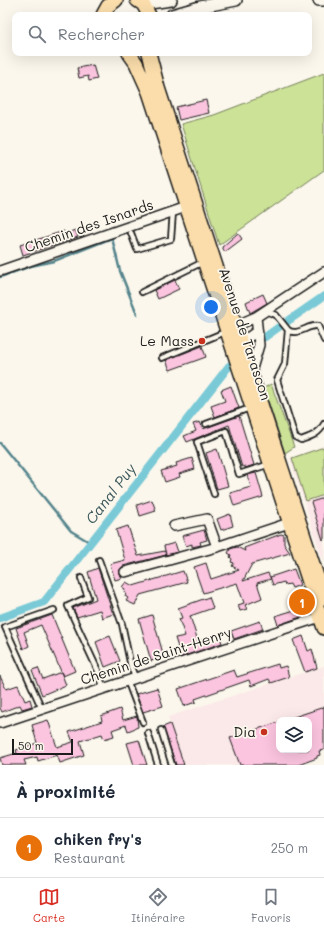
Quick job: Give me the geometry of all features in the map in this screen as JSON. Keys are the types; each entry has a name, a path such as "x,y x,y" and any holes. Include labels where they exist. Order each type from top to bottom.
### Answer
{"main road":[{"name":"Avenue de Tarascon","path":"131,56 143,78 204,261 232,335 250,374 323,591"},
{"name":"Avenue de Tarascon","path":"150,56 252,407 322,623"}],"street":[{"path":"143,6 171,0"},
{"path":"181,12 200,6 236,0"},
{"path":"319,0 324,0"},
{"name":"Chemin des Isnards","path":"0,271 186,207"},
{"path":"232,335 266,310 324,272"},
{"path":"250,374 259,345 256,317"},
{"path":"232,335 249,337 257,331"},
{"path":"174,526 207,519 217,547"},
{"path":"126,572 217,547 289,523"},
{"name":"Chemin de Saint-Henry","path":"0,722 132,679 322,623"}],"lane":[{"path":"131,233 137,249 171,239 173,211"},
{"path":"142,292 204,261"},
{"path":"266,310 276,315 288,330 294,332 314,325 318,326 324,340"},
{"path":"288,330 284,364 277,380 296,437 301,440 316,435 320,432 324,424"},
{"path":"162,358 232,335"},
{"path":"206,424 252,407"},
{"path":"214,494 197,442 226,431 239,474 270,464"},
{"path":"99,560 122,624 132,679 143,722"},
{"path":"81,578 88,597 68,606 100,675 103,688"},
{"path":"42,709 6,628 54,610"},
{"path":"161,730 172,765"},
{"path":"148,733 158,765"}],"shaded area":[{"path":"324,446 324,564 290,458"},
{"path":"324,666 324,742 315,752 312,753 276,765 184,765 168,717"}],"green space":[{"path":"324,73 324,170 219,245 181,124 214,115"},
{"path":"271,384 294,447 285,453 264,388"},
{"path":"324,447 324,495 306,501 292,458"}],"building":[{"path":"93,65 97,79 89,81 88,76 79,78 77,68"},
{"path":"206,100 209,113 179,120 176,107"},
{"path":"75,230 78,237 23,255 20,245 64,231 65,234"},
{"path":"238,233 242,239 225,252 222,247"},
{"path":"175,280 179,289 158,299 154,290"},
{"path":"263,294 267,303 250,313 246,302"},
{"path":"202,346 206,357 170,370 166,360"},
{"path":"231,386 239,408 215,417 211,406 225,401 221,390"},
{"path":"239,416 254,465 245,468 245,466 242,467 229,425 187,442 184,436 196,431 193,424 200,422 203,429"},
{"path":"217,449 228,486 217,489 206,453"},
{"path":"192,458 195,469 179,474 180,477 165,482 161,471 177,466 176,463"},
{"path":"256,473 263,497 234,506 230,493 251,487 247,475"},
{"path":"324,498 324,539 323,540 311,502"},
{"path":"152,500 156,511 140,516 137,505"},
{"path":"230,514 233,526 221,530 217,519"},
{"path":"128,526 138,556 165,551 166,555 123,566 119,571 122,578 115,580 110,564 125,560 116,530"},
{"path":"204,530 207,540 200,542 201,545 192,547 192,544 186,546 182,536"},
{"path":"281,534 284,535 284,544 290,553 252,564 243,581 268,573 271,579 257,583 262,598 245,605 247,609 240,611 238,605 244,603 237,583 203,593 194,567 206,563 211,579 239,570 232,566 234,563 231,562 231,555 228,553 230,549 237,547 245,551 244,548"},
{"path":"175,543 178,552 166,555 164,546"},
{"path":"98,568 113,614 102,618 100,610 77,617 73,608 96,599 88,572"},
{"path":"294,569 300,585 292,588 290,584 285,585 284,582 273,585 270,577"},
{"path":"183,571 187,582 140,595 135,605 126,601 128,598 125,596 125,589 122,587 126,582 133,586"},
{"path":"209,597 213,608 190,616 198,641 219,634 222,643 181,657 175,638 185,636 179,619 182,618 178,608"},
{"path":"297,599 306,600 309,614 278,625 275,616 298,609"},
{"path":"52,615 75,671 63,676 41,625 24,632 29,646 23,649 16,628"},
{"path":"152,615 164,657 151,661 139,619"},
{"path":"260,621 263,629 234,639 231,631"},
{"path":"110,636 120,661 105,667 96,642"},
{"path":"303,636 308,651 312,649 317,668 305,672 293,640"},
{"path":"278,664 279,668 286,666 289,677 271,683 269,679 251,686 249,680 195,699 196,702 184,706 178,689 234,670 237,677"},
{"path":"38,668 43,679 61,672 66,685 42,695 32,670"},
{"path":"0,676 6,689 18,685 25,701 30,699 32,706 22,709 20,705 2,712 0,708"},
{"path":"157,688 163,706 143,712 136,694"},
{"path":"324,707 324,750 319,751 320,755 317,756 317,758 298,765 240,765 230,738 276,723 276,753 312,753 312,717 294,717"},
{"path":"120,709 123,720 137,716 138,727 128,731 126,725 112,730 114,736 104,739 102,734 80,741 84,755 60,763 57,755 38,761 37,757 24,760 26,765 2,765 0,758 17,753 16,750 37,743 32,725 48,720 57,747 73,742 69,732 102,721 101,716"},
{"path":"170,724 184,765 176,765 163,727"},
{"path":"139,740 147,765 134,765 127,743"}],"waterway":[{"path":"0,277 31,266 54,261 112,238 120,271 137,314"},
{"name":"Canal Puy","path":"288,321 324,296"},
{"name":"Canal Puy","path":"265,337 279,327"},
{"name":"Canal Puy","path":"0,618 44,602 229,366"},
{"path":"0,443 71,531 91,543"}],"place":[{"name":"Le Mass","path":"202,341"},
{"name":"chiken fry's","path":"302,602"},
{"name":"Dia","path":"264,732"}]}
